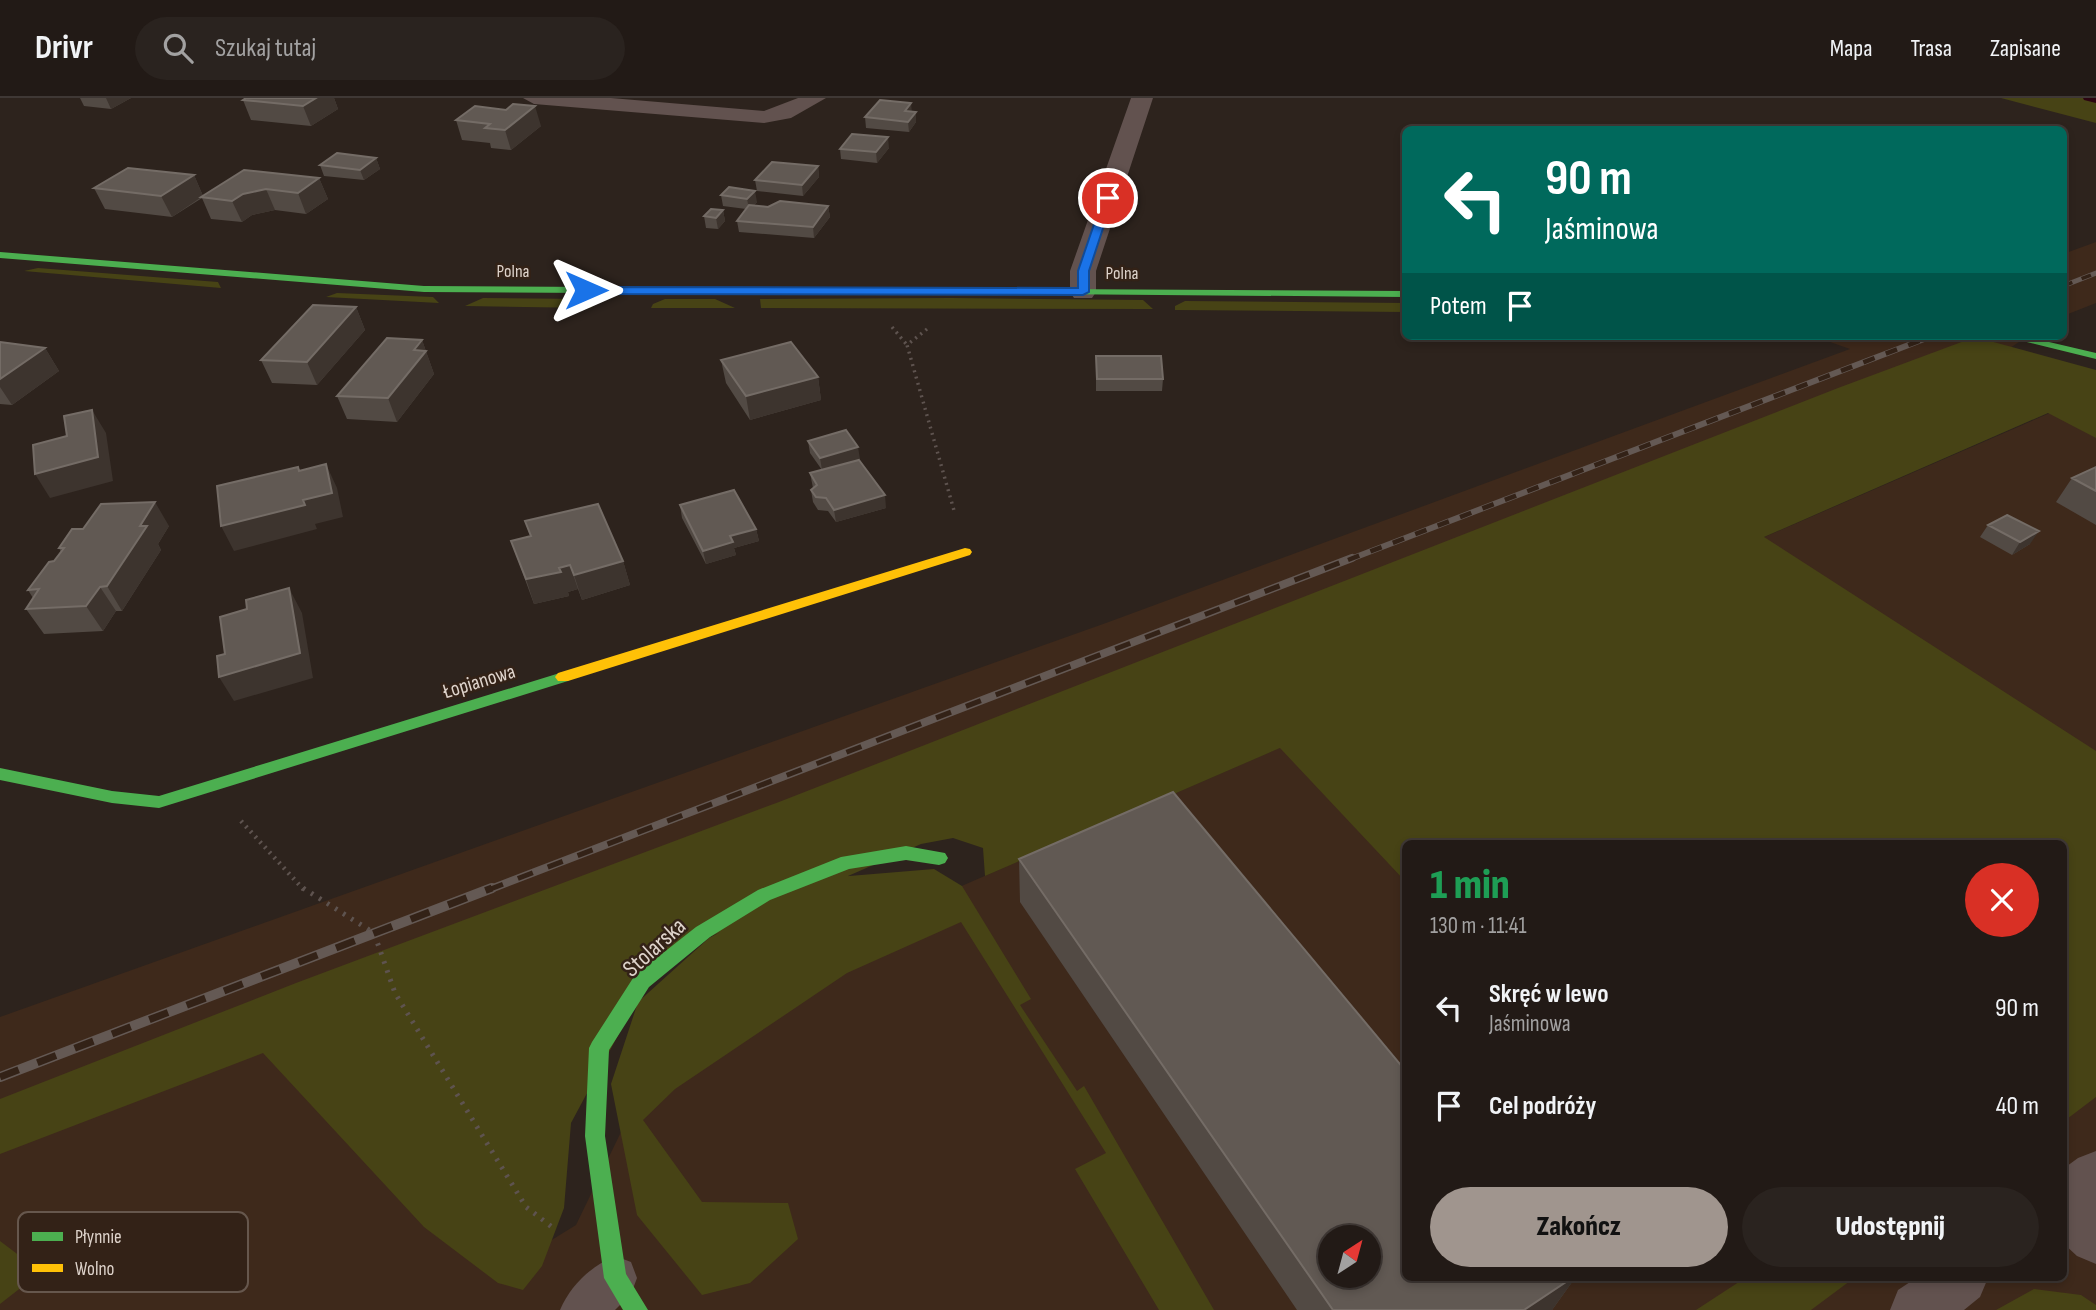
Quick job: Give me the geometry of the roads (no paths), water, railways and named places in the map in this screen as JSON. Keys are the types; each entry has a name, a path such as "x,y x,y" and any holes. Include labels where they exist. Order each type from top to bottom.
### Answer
{"street":[{"path":"534,98 764,117 783,113 815,98"},
{"path":"1083,292 1083,271 1142,98"},
{"name":"Polna","path":"0,255 424,289 1402,295"},
{"path":"2026,340 2096,356"},
{"name":"Łopianowa","path":"0,774 112,797 159,802 965,552"},
{"name":"Stolarska","path":"626,1294 595,1136 599,1048 642,981 703,932 764,895 847,862 906,853 939,858"},
{"path":"2067,1199 2096,1176"},
{"path":"2067,1212 2096,1237"},
{"path":"1918,1310 1957,1281"}],"lane":[{"path":"583,1310 626,1294"}],"waterway":[{"path":"2087,98 2096,100"}],"railway":[{"path":"2067,284 2096,273"},
{"path":"1348,560 1922,340"},
{"path":"488,890 1352,558"},
{"path":"0,1077 492,888"}]}
